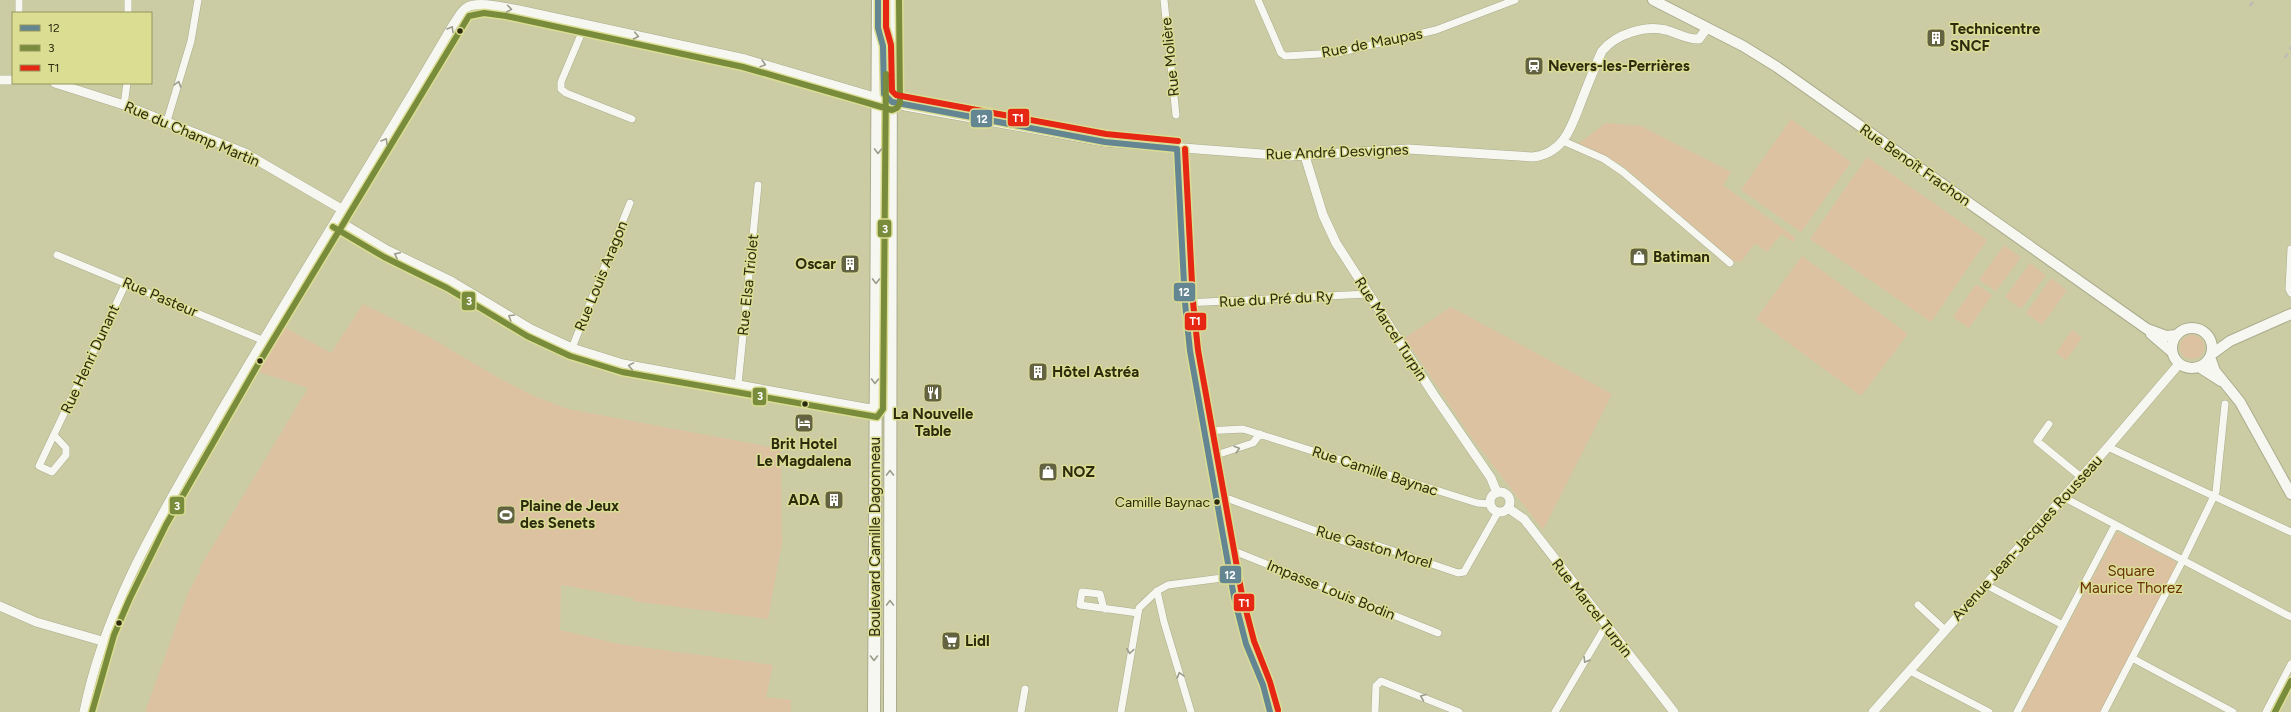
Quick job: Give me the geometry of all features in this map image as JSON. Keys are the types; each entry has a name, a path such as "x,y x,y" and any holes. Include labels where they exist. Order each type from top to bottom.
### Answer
{"main road":[{"path":"878,0 878,28 884,58"},
{"path":"885,95 884,58 891,0"},
{"name":"Rue Benoît Frachon","path":"1653,0 1743,46 1777,67 2147,329"},
{"name":"Boulevard Camille Dagonneau","path":"874,712 875,409 885,95"},
{"name":"Boulevard Camille Dagonneau","path":"885,95 889,409 890,712"},
{"path":"2199,367 2218,348 2240,336 2291,314"},
{"path":"2147,329 2166,336 2177,335 2190,328 2200,330 2210,338 2216,340 2240,336"},
{"path":"2147,329 2172,352 2179,364 2186,368 2199,367 2223,382"},
{"path":"2172,352 2173,342 2177,335"},
{"path":"2210,338 2211,356 2223,382 2240,402 2291,494"}],"street":[{"path":"19,0 19,12"},
{"path":"128,0 128,12"},
{"path":"167,121 191,40 198,0"},
{"name":"Rue Molière","path":"1164,0 1176,115"},
{"name":"Rue de Maupas","path":"1258,0 1281,54 1285,56 1337,53 1436,30 1515,0"},
{"name":"Rue André Desvignes","path":"84,712 102,641 134,566 262,340 337,220 453,25 465,8 470,5 482,5 585,25 745,59 885,95 1105,142 1177,149 1289,156 1408,149 1533,157 1552,152 1567,136 1602,51 1607,44 1636,30 1649,28 1664,30 1699,39 1707,28"},
{"path":"585,25 561,82 561,89 566,93 632,119"},
{"path":"0,80 12,80"},
{"name":"Rue du Champ Martin","path":"58,84 124,105 245,153 343,210"},
{"path":"124,105 127,84"},
{"path":"1563,141 1604,159 1623,172 1730,263"},
{"path":"1177,149 1185,304 1190,351 1210,457 1230,577 1246,644 1263,685 1270,712"},
{"name":"Rue Marcel Turpin","path":"1305,156 1323,215 1336,243 1368,294 1491,478 1497,493"},
{"name":"Rue Elsa Triolet","path":"738,385 758,185"},
{"name":"Rue Louis Aragon","path":"572,348 630,203"},
{"path":"337,220 387,250 451,281 531,329 572,348 624,364 875,409 889,409"},
{"path":"2291,250 2289,289 2291,293"},
{"name":"Rue Pasteur","path":"57,255 262,340"},
{"name":"Rue Henri Dunant","path":"54,435 66,448 66,455 52,472 39,466 126,283"},
{"name":"Rue du Pré du Ry","path":"1185,304 1368,294"},
{"name":"Avenue Jean-Jacques Rousseau","path":"1873,712 2081,478 2179,364"},
{"path":"2104,712 2214,497 2225,404"},
{"path":"2049,424 2037,441 2081,478"},
{"name":"Rue Camille Baynac","path":"1204,431 1243,429 1477,503 1490,504"},
{"path":"1210,457 1253,443 1260,434"},
{"path":"2108,447 2291,532"},
{"path":"1497,493 1503,493 1508,496 1510,502 1508,508 1498,512 1490,504 1492,496 1497,493"},
{"path":"2063,497 2291,617"},
{"name":"Rue Gaston Morel","path":"1217,499 1229,499 1357,546 1374,544 1458,574 1464,572 1498,512"},
{"name":"Rue Marcel Turpin","path":"1508,508 1524,519 1605,626 1674,712"},
{"path":"2017,712 2115,525"},
{"name":"Impasse Louis Bodin","path":"1224,548 1438,633"},
{"path":"1121,712 1139,608 1157,591 1168,585 1230,577"},
{"path":"1986,585 2063,625"},
{"path":"1157,591 1164,622 1191,712"},
{"path":"1918,605 1945,630"},
{"path":"0,606 36,622 102,641"},
{"path":"1104,608 1138,613"},
{"path":"1555,712 1605,626"},
{"path":"2132,658 2233,712"},
{"path":"2266,712 2291,664"},
{"path":"1910,671 1989,712"},
{"path":"1375,712 1376,686 1381,681 1459,712"},
{"path":"1021,712 1025,689"}],"green space":[{"path":"1791,119 1851,162 1801,232 1741,190"},
{"path":"1606,123 1641,126 1731,172 1723,185 1796,238 1793,242 1781,234 1767,252 1755,243 1741,262 1734,261 1622,165 1578,144"},
{"path":"1867,157 1987,240 1931,322 1810,239"},
{"path":"2004,245 2021,257 1996,291 1979,280"},
{"path":"1802,256 1908,334 1861,396 1756,319"},
{"path":"2030,263 2046,275 2021,309 2005,297"},
{"path":"2051,278 2067,290 2042,325 2026,313"},
{"path":"1976,284 1992,295 1969,328 1953,317"},
{"name":"Plaine de Jeux des Senets","path":"363,304 431,338 497,377 534,396 568,409 781,449 782,543 768,619 633,601 633,598 561,585 560,630 619,644 773,665 766,697 791,700 791,712 145,712 188,593 200,571 199,569 308,388 256,371 284,327 331,353"},
{"path":"1451,307 1612,394 1543,530 1469,434 1405,338"},
{"path":"2072,330 2082,338 2066,360 2056,353"},
{"path":"2192,335 2201,338 2204,347 2201,356 2192,359 2183,356 2180,347 2183,338"},
{"name":"Square Maurice Thorez","path":"2117,532 2175,561 2177,567 2100,712 2022,712"}],"railway":[{"path":"2250,6 2254,0"},
{"path":"2285,58 2291,47"}],"transit line":[{"name":"12","path":"878,0 878,28 883,46 884,94 892,102 1105,142 1177,149"},
{"name":"T1","path":"886,0 886,27 891,45 892,91 896,95 1106,134 1178,141"},
{"name":"3","path":"92,712 114,635 130,598 166,525 256,368 469,16 484,13 506,16 743,67 892,110 897,108 900,103 899,0"},
{"name":"3","path":"333,227 384,257 447,288 527,336 570,356 622,372 877,417 883,409 886,74"},
{"name":"12","path":"1177,149 1185,303 1190,351 1234,597 1246,644 1263,685 1270,712"},
{"name":"T1","path":"1185,149 1193,302 1198,350 1242,595 1254,641 1270,682 1278,710"},
{"name":"3","path":"2275,712 2291,681"}],"place":[{"name":"Technicentre SNCF","path":"1936,38"},
{"name":"Nevers-les-Perrières","path":"1534,66"},
{"name":"Batiman","path":"1639,257"},
{"name":"Oscar","path":"850,264"},
{"name":"Hôtel Astréa","path":"1038,372"},
{"name":"La Nouvelle Table","path":"933,393"},
{"name":"Brit Hotel Le Magdalena","path":"804,423"},
{"name":"NOZ","path":"1048,472"},
{"name":"ADA","path":"834,500"},
{"name":"Camille Baynac","path":"1217,502"},
{"name":"Plaine de Jeux des Senets","path":"506,515"},
{"name":"Lidl","path":"951,641"}]}
